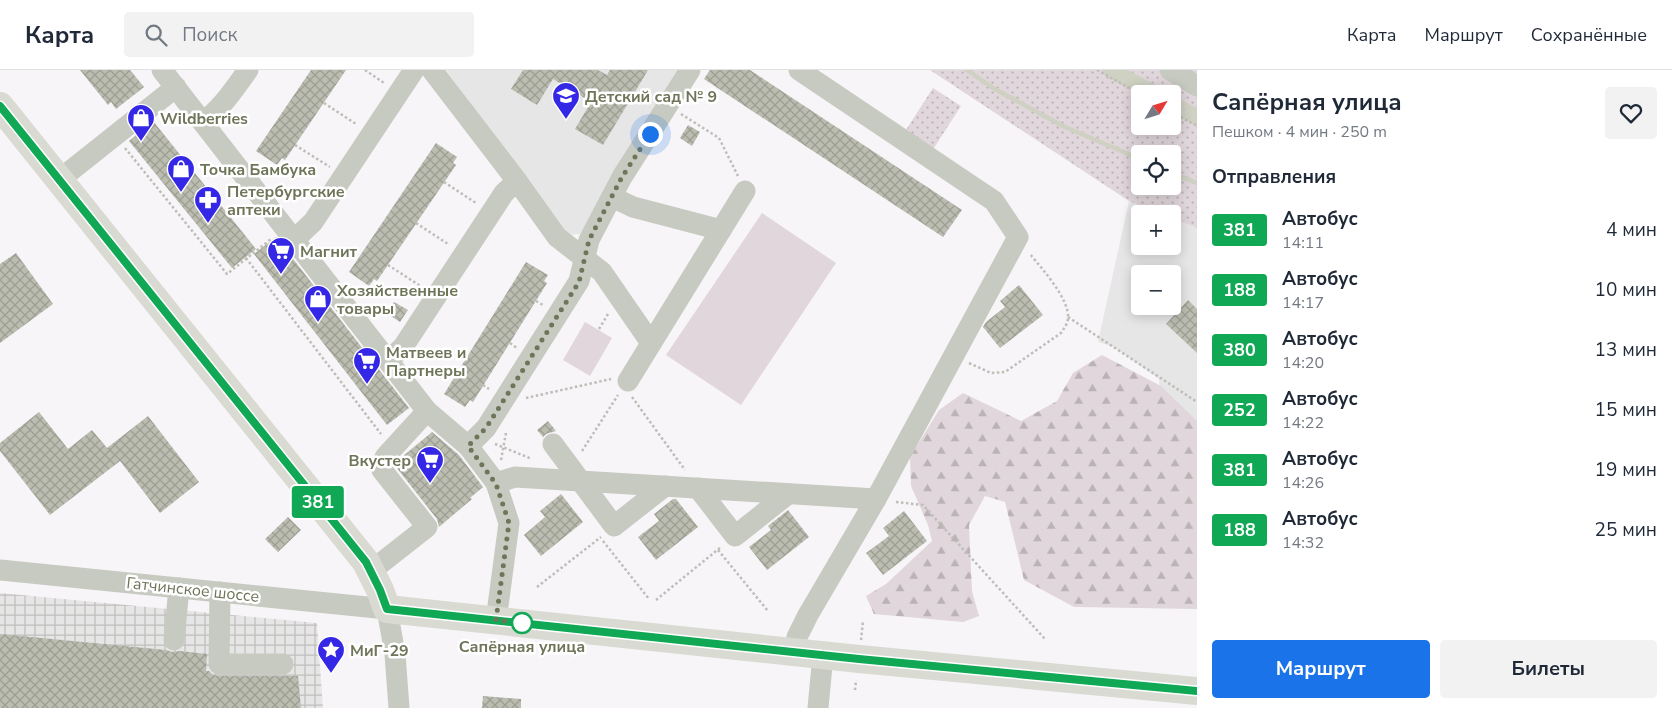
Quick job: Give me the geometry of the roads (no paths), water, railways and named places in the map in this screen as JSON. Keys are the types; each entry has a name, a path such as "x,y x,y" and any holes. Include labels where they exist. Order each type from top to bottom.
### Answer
{"main road":[{"path":"0,106 366,562 387,609 823,655 1197,691"}],"street":[{"path":"162,70 389,360 427,412 478,444 499,474 509,523 496,620"},
{"path":"203,122 225,103 248,70"},
{"path":"290,233 305,231 313,222 414,70"},
{"path":"432,70 517,181 557,237 602,272 651,343"},
{"path":"478,444 486,428 579,282 589,240 622,177 690,70"},
{"path":"796,652 798,637 803,623 876,499 1018,237 994,201 799,70"},
{"path":"1170,70 1197,86"},
{"path":"59,180 176,87"},
{"path":"389,360 403,347 504,193 517,181"},
{"path":"624,387 745,191"},
{"path":"612,197 633,207 721,230"},
{"path":"371,571 427,527 382,470 385,457 427,412"},
{"path":"553,444 581,481 607,532 665,486"},
{"path":"499,474 515,477 876,499"},
{"path":"698,488 735,536 788,494"},
{"name":"Гатчинское шоссе","path":"0,570 387,609"},
{"path":"174,640 179,588"},
{"path":"220,592 219,664 283,664"},
{"path":"387,609 395,654 399,708"},
{"path":"818,708 823,655"}],"waterway":[{"path":"967,70 993,88 1063,126 1131,155"},
{"path":"1111,70 1138,85"},
{"path":"1181,109 1197,117"},
{"path":"1181,177 1197,183"}],"place":[{"name":"Детский сад № 9","path":"566,120"},
{"name":"Wildberries","path":"141,142"},
{"name":"Точка Бамбука","path":"181,193"},
{"name":"Петербургские аптеки","path":"208,224"},
{"name":"Магнит","path":"281,275"},
{"name":"Хозяйственные товары","path":"318,323"},
{"name":"Матвеев и Партнеры","path":"367,385"},
{"name":"Вкустер","path":"430,484"},
{"name":"Сапёрная улица","path":"522,623"},
{"name":"МиГ-29","path":"331,674"}]}
